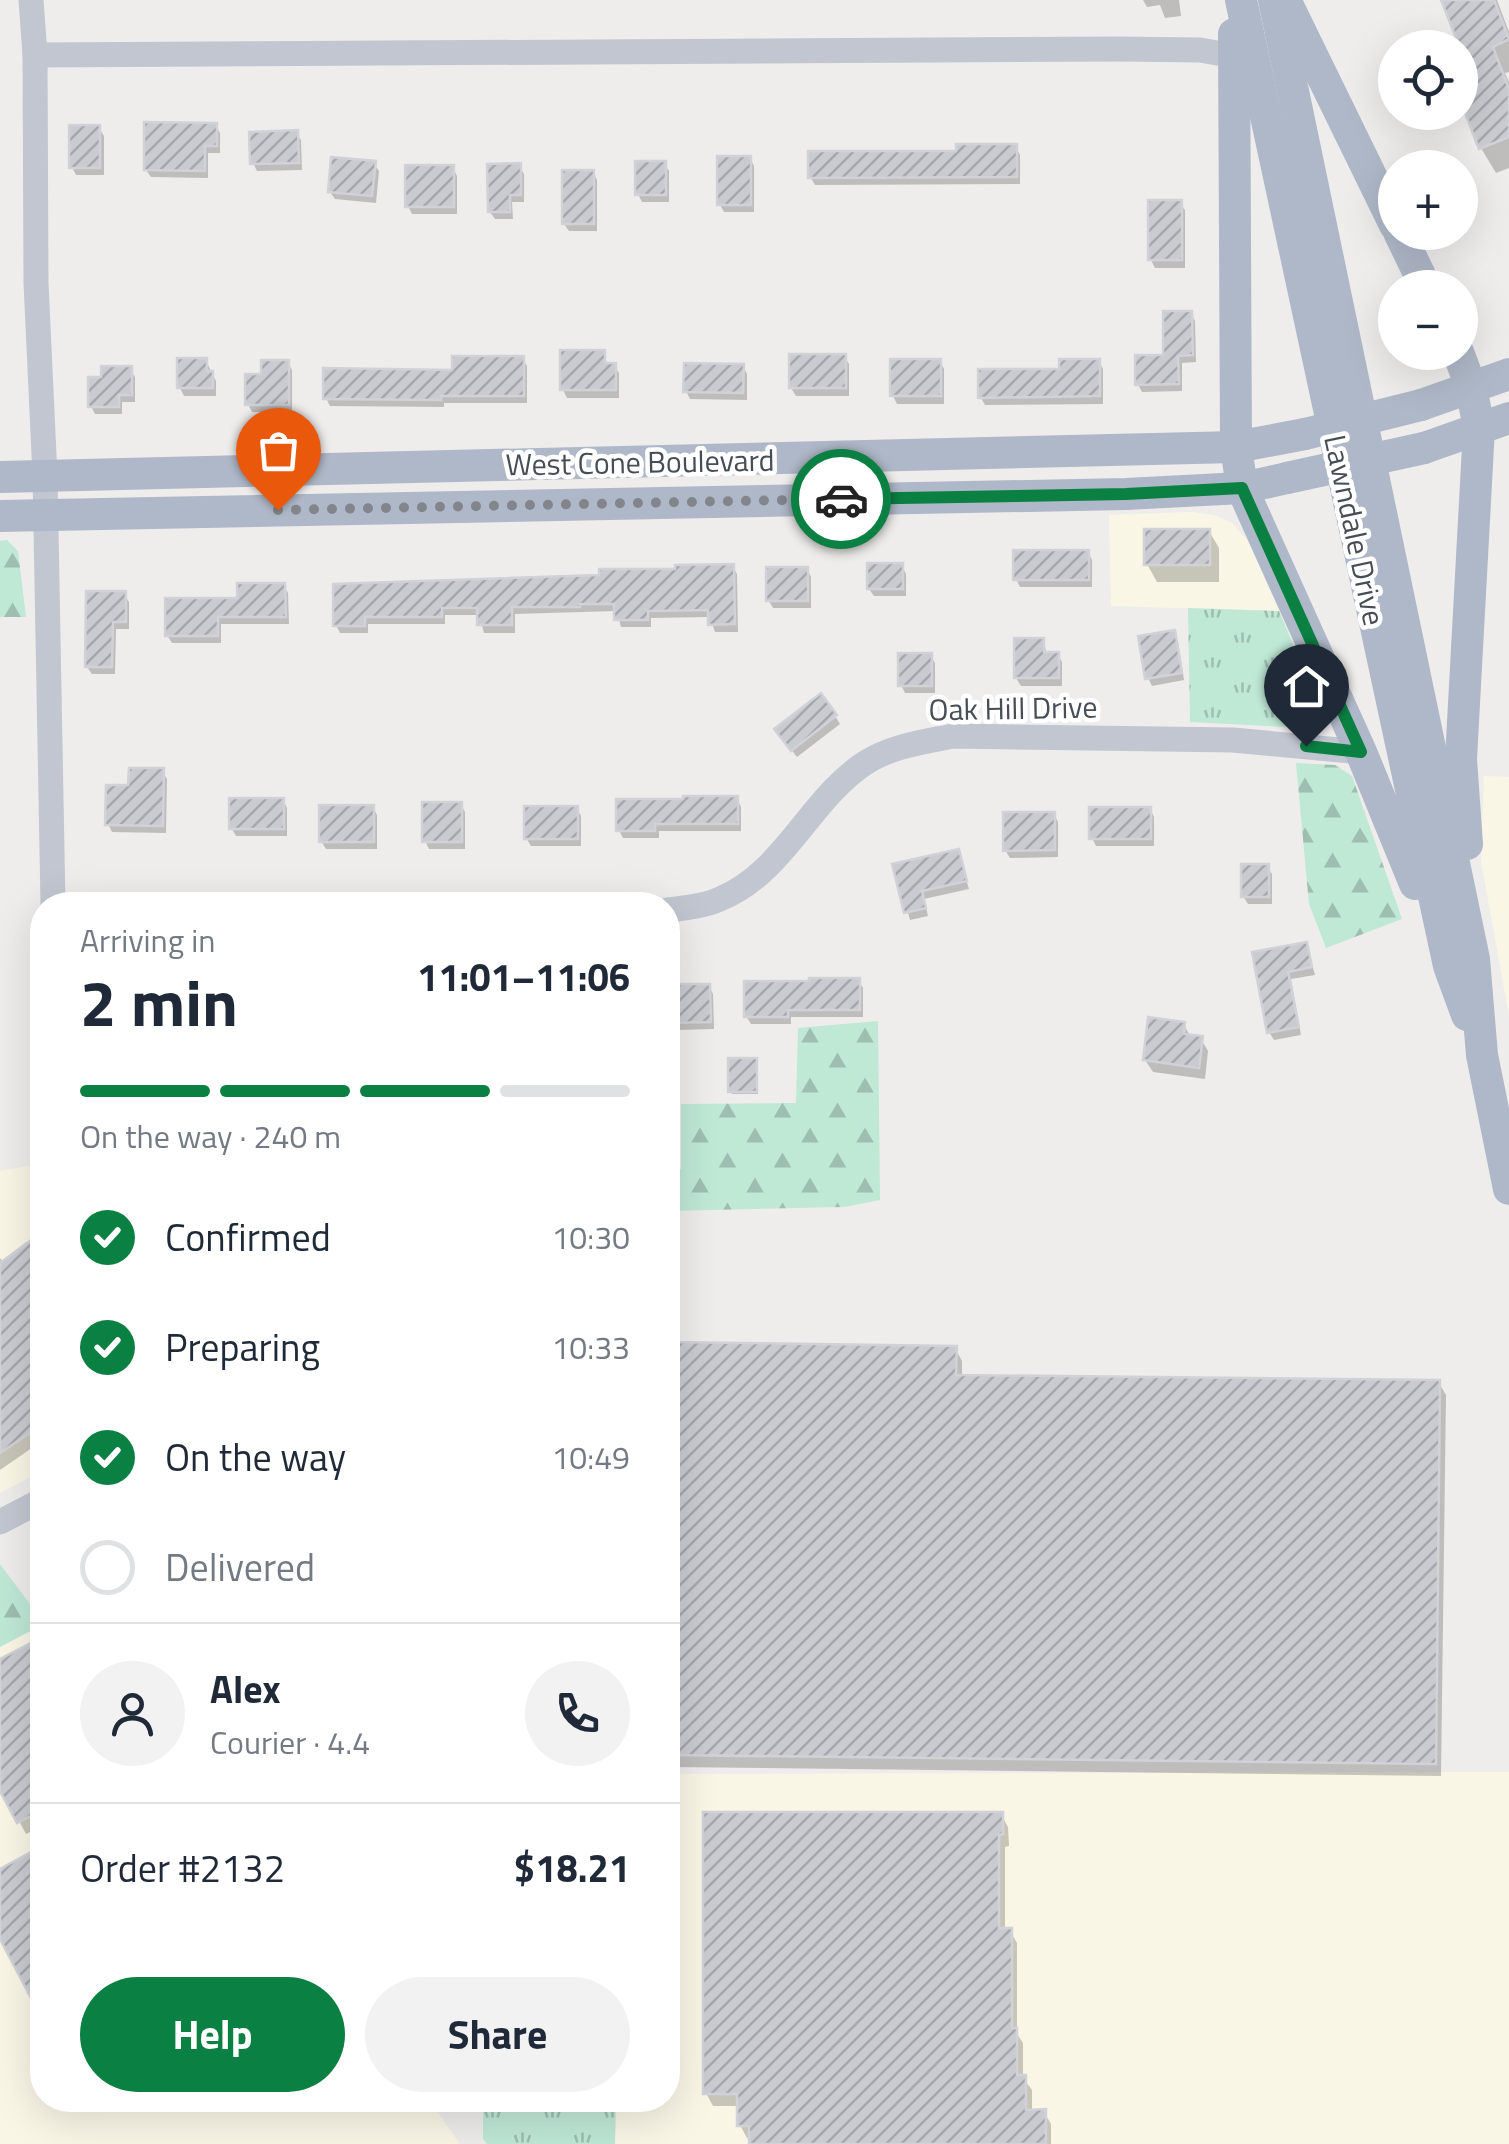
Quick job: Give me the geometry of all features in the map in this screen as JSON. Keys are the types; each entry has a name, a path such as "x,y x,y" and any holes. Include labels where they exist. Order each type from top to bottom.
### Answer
{"main road":[{"path":"1238,0 1234,56 1236,447 1242,488 1461,962"},
{"name":"Lawndale Drive","path":"1238,0 1461,962 1509,1190"},
{"name":"Lawndale Drive","path":"1274,0 1461,962"},
{"path":"1285,0 1378,189"},
{"path":"1461,962 1461,759 1494,423 1465,370"},
{"name":"West Cone Boulevard","path":"0,477 1236,447 1422,406 1509,374"},
{"name":"West Cone Boulevard","path":"0,516 1126,494 1242,488 1424,448 1494,423"}],"street":[{"path":"31,0 53,892"},
{"path":"35,55 1136,49 1200,50 1234,56"},
{"name":"Oak Hill Drive","path":"680,908 717,901 744,888 770,866 818,805 864,764 916,743 953,736 1214,740 1361,752"},
{"path":"0,1522 30,1506"}],"shaded area":[{"path":"1192,512 1232,523 1248,541 1279,611 1111,606 1109,515"},
{"path":"1484,776 1509,777 1509,1016 1481,861"},
{"path":"30,1169 30,1477 0,1493 0,1171"},
{"path":"30,1631 30,2112 437,2112 460,2144 0,2144 0,1647"},
{"path":"1509,1772 1509,2144 615,2144 616,2112 680,2112 680,1774"}],"green space":[{"path":"7,540 18,551 26,617 0,617 0,541"},
{"path":"1188,608 1279,611 1315,697 1303,724 1285,727 1190,722"},
{"path":"1296,763 1335,765 1352,776 1402,919 1326,948 1309,904"},
{"path":"878,1021 880,1200 844,1207 680,1211 681,1104 796,1103 798,1028"},
{"path":"0,1564 30,1604 30,1631 0,1647"},
{"path":"483,2112 616,2112 615,2144 487,2144 483,2139"}],"building":[{"path":"1441,0 1494,0 1509,39 1493,47 1509,89 1509,137 1479,149 1472,130 1478,130 1478,30 1453,30"},
{"path":"144,122 217,123 217,146 205,146 205,171 144,170"},
{"path":"69,125 100,125 100,168 69,168"},
{"path":"298,130 299,163 250,164 249,132"},
{"path":"956,144 1017,144 1017,177 808,178 808,151 956,151"},
{"path":"717,156 751,156 751,205 717,205"},
{"path":"331,157 376,161 372,196 328,192"},
{"path":"635,161 666,161 666,195 635,195"},
{"path":"521,163 521,195 510,195 510,212 488,212 487,164"},
{"path":"405,165 454,165 454,207 405,207"},
{"path":"562,170 594,170 594,224 562,224"},
{"path":"1148,200 1182,200 1182,260 1148,260"},
{"path":"1163,311 1192,311 1193,355 1178,356 1179,384 1135,385 1135,355 1163,355"},
{"path":"560,350 605,350 605,363 616,363 616,390 560,390"},
{"path":"789,354 846,354 846,388 789,388"},
{"path":"452,356 524,356 524,396 323,399 323,368 452,370"},
{"path":"177,358 207,358 207,371 213,371 213,388 177,388"},
{"path":"890,359 941,359 941,396 890,396"},
{"path":"1059,359 1100,359 1100,396 978,398 978,369 1059,369"},
{"path":"261,360 289,360 289,405 245,405 245,374 261,374"},
{"path":"684,363 744,364 743,393 683,392"},
{"path":"101,366 132,366 132,395 119,395 119,407 88,407 88,377 101,377"},
{"path":"1144,529 1210,529 1210,565 1144,565"},
{"path":"1013,550 1089,550 1089,580 1013,580"},
{"path":"867,563 903,563 903,589 867,589"},
{"path":"734,564 735,624 708,625 708,610 648,611 648,620 614,620 614,604 580,604 512,607 512,625 477,625 477,608 442,608 442,617 365,617 365,626 333,626 333,584 599,575 599,569"},
{"path":"766,567 808,567 808,601 766,601"},
{"path":"237,583 285,583 286,617 218,617 218,636 165,636 165,598 237,598"},
{"path":"86,591 126,591 126,622 113,622 112,667 85,667"},
{"path":"1175,630 1182,673 1145,679 1138,636"},
{"path":"1014,638 1044,638 1044,652 1059,652 1059,678 1014,678"},
{"path":"898,653 932,653 932,686 898,686"},
{"path":"821,693 837,715 791,751 774,729"},
{"path":"129,768 164,768 163,826 105,825 106,785 128,785"},
{"path":"738,796 738,824 655,824 655,831 616,831 616,799"},
{"path":"229,798 284,798 284,829 229,829"},
{"path":"422,802 462,802 462,842 422,842"},
{"path":"319,805 374,805 374,842 319,842"},
{"path":"524,806 578,806 578,839 524,839"},
{"path":"1089,807 1151,807 1151,839 1089,839"},
{"path":"1003,812 1055,812 1055,850 1003,851"},
{"path":"959,849 967,881 922,891 926,908 904,913 892,864"},
{"path":"1241,864 1269,864 1269,897 1241,897"},
{"path":"1307,942 1312,967 1288,972 1299,1027 1267,1033 1252,952"},
{"path":"860,978 860,1010 788,1010 788,1017 744,1017 744,981"},
{"path":"680,984 710,984 711,1022 680,1023"},
{"path":"1148,1017 1185,1022 1184,1034 1203,1036 1199,1068 1143,1060"},
{"path":"728,1058 757,1058 757,1092 728,1092"},
{"path":"30,1241 30,1433 0,1453 0,1263"},
{"path":"680,1342 957,1346 956,1375 1440,1380 1436,1764 680,1755"},
{"path":"30,1644 30,1816 17,1823 0,1791 0,1659"},
{"path":"703,1812 1003,1812 1003,1834 999,1835 999,1928 1012,1928 1012,2028 1017,2028 1017,2075 1026,2075 1026,2110 1046,2109 1046,2144 749,2144 749,2126 737,2126 737,2094 703,2094"},
{"path":"30,1853 30,1996 0,1939 0,1869"}],"way so far":[{"path":"278,510 841,499"}],"route":[{"path":"841,499 1242,488 1361,752 1306,746"}]}
